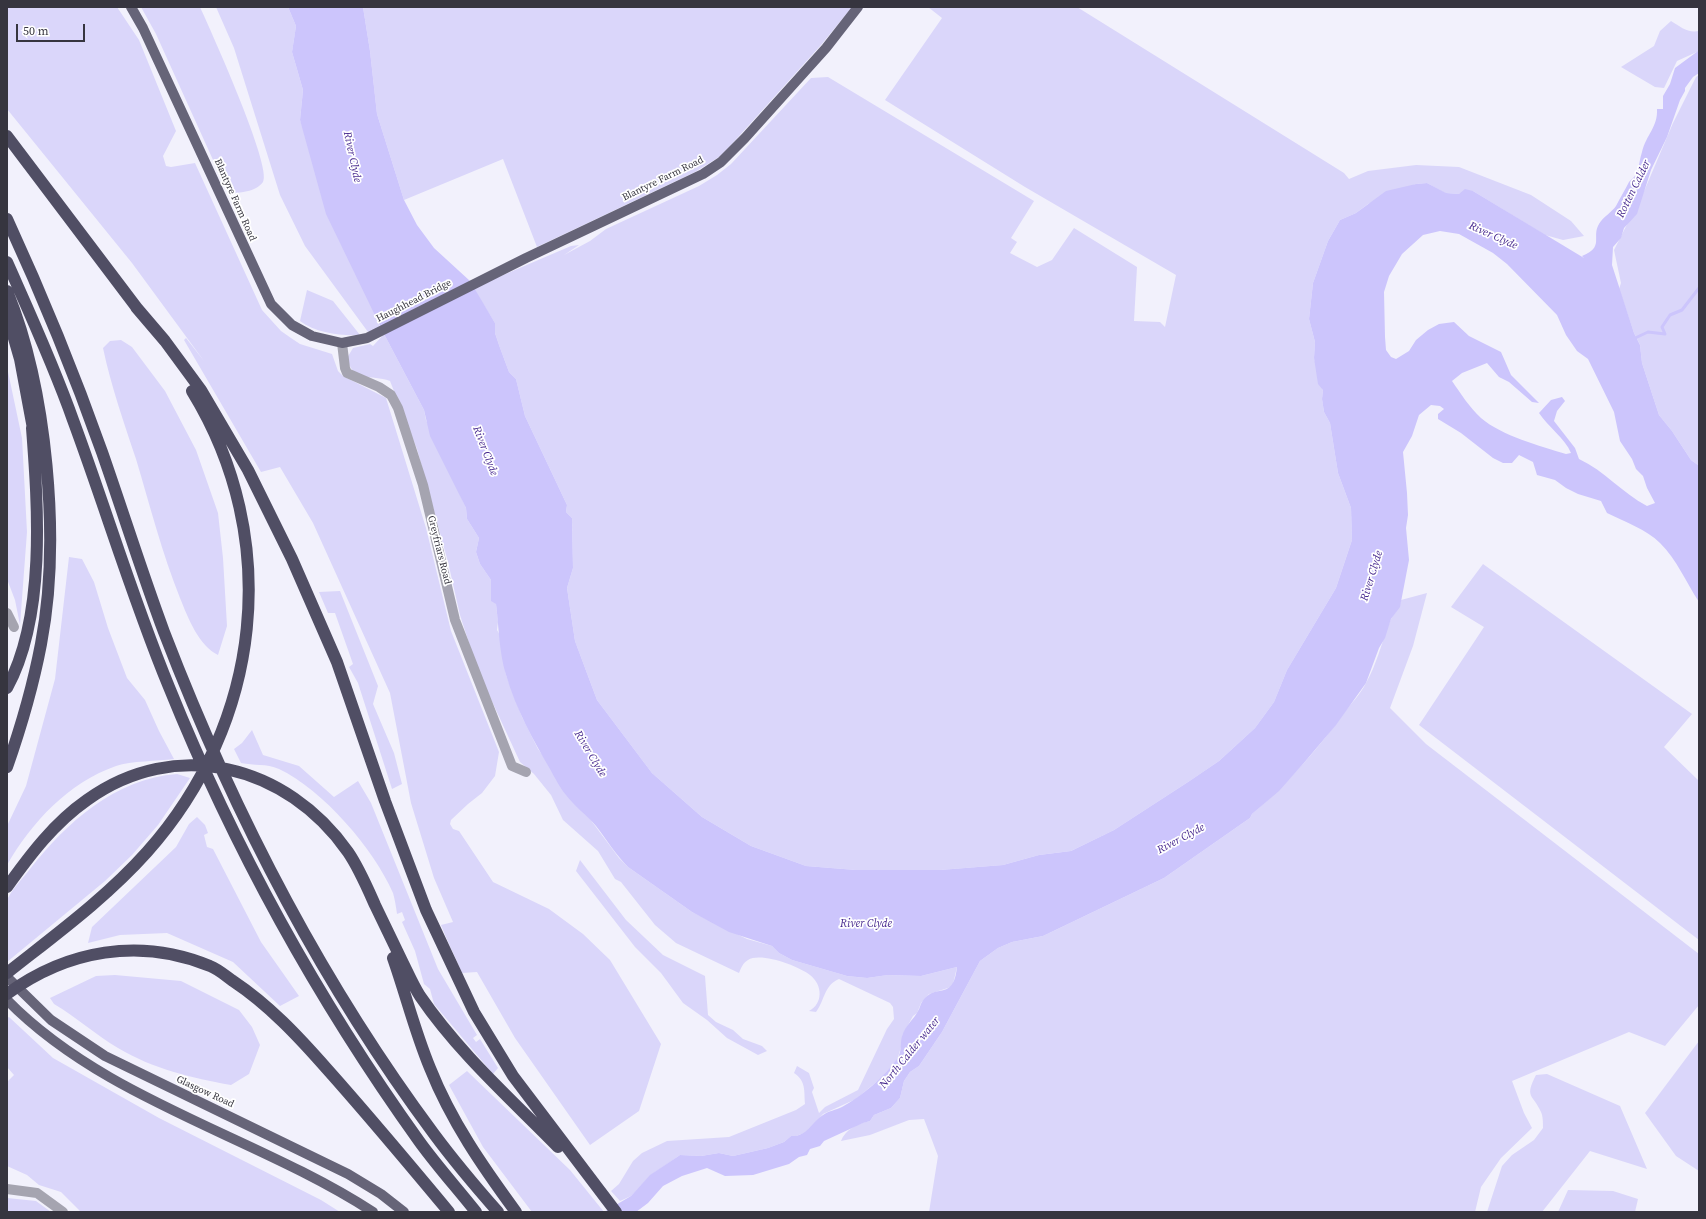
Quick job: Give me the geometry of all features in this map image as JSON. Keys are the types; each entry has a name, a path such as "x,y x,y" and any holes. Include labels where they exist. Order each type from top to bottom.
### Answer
{"highway":[{"path":"7,136 136,307 181,372 202,407 222,450 241,511 247,550 250,596 246,643 232,703 213,753 192,791 168,827 125,876 7,973"},
{"path":"7,219 74,379 102,453 164,632 233,794 275,877 322,963 384,1062 435,1136 498,1212"},
{"path":"7,262 46,351 73,419 150,640 188,733 232,830 276,915 344,1030 421,1143 476,1212"},
{"path":"7,291 16,313 30,366 42,437 48,498 48,578 44,624 28,698 7,767"},
{"path":"136,307 165,341 201,390 248,470 292,559 337,662 384,801 426,910 474,1012 513,1076 616,1212"},
{"path":"7,314 20,359 42,481 44,554 40,620 28,698"},
{"path":"7,688 26,639 36,569 38,503 31,416"},
{"path":"7,887 48,834 85,801 122,780 159,768 198,765 233,770 265,781 296,799 311,810 338,838 360,872 410,980 434,1016 476,1066 591,1180"},
{"path":"374,902 430,1070 463,1134 516,1212"},
{"path":"7,994 35,976 77,957 120,950 166,953 211,966 255,996 295,1032 370,1118 448,1212"}],"main road":[{"name":"Blantyre Farm Road","path":"131,7 143,28 271,304 284,319 299,329 321,339 342,342 367,338"},
{"name":"Blantyre Farm Road","path":"472,285 684,184 716,166 745,138 826,48 858,7"},
{"name":"Haughhead Bridge","path":"367,338 472,285"},
{"name":"Glasgow Road","path":"7,977 52,1020 93,1049 348,1174 376,1191 404,1212"},
{"path":"7,1000 20,1014 66,1050 118,1082 337,1190 373,1212"}],"street":[{"name":"Greyfriars Road","path":"342,342 347,373 379,387 391,395 398,408 423,485 455,620 512,766 526,772"},
{"path":"7,613 14,627"},
{"path":"7,1189 37,1193 63,1212"}],"shaded area":[{"path":"7,7 117,7 139,40 176,131 163,156 166,166 171,167 195,163 262,310 281,331 300,344 332,354 338,371 343,376 386,398 426,528 451,631 499,752 495,776 482,793 451,820 450,824 453,829 459,831 493,882 549,909 583,934 610,960 661,1044 639,1111 590,1145 515,1038 477,972 462,973 448,943 441,925 453,922 434,878 411,803 390,693 313,523 280,467 261,472 184,340 186,338 204,361 132,263 7,109"},
{"path":"141,7 200,7 239,98 259,152 264,171 263,182 256,188 242,192 228,193 156,34"},
{"path":"216,7 288,7 296,26 292,52 303,90 300,120 380,327 368,332 305,246 280,195 234,48"},
{"path":"363,7 852,7 821,45 719,157 695,172 537,247 503,159 404,200 377,114 370,51"},
{"path":"928,7 1077,7 1344,173 1349,179 1368,171 1416,165 1459,167 1531,195 1571,221 1584,236 1563,240 1545,235 1473,191 1459,194 1445,193 1427,183 1416,184 1368,204 1356,213 1340,220 1328,241 1313,283 1309,319 1315,342 1314,358 1323,390 1322,399 1324,412 1330,423 1338,473 1351,508 1352,540 1336,588 1287,670 1274,702 1255,728 1219,761 1114,830 1071,851 1039,855 1003,865 940,870 856,870 806,866 751,846 702,817 652,773 597,700 575,641 567,588 573,568 572,518 566,512 567,505 525,416 516,379 509,372 495,333 495,323 473,288 571,246 579,245 564,255 590,241 606,229 699,186 731,164 811,78 828,77 1034,201 1011,238 1017,242 1010,253 1037,267 1052,260 1074,228 1137,267 1134,321 1160,322 1165,327 1176,275 1025,187 885,100 942,18"},
{"path":"1671,21 1688,30 1699,31 1699,51 1677,61 1664,88 1655,87 1621,67 1654,46 1660,31"},
{"path":"1699,75 1699,473 1698,465 1691,460 1672,431 1659,415 1642,363 1640,345 1634,333 1619,289 1621,283 1614,250 1645,189 1673,123 1696,77"},
{"path":"307,290 333,301 360,335 329,333 313,328 300,321"},
{"path":"384,334 424,410 426,420 466,508 467,519 479,538 476,552 480,564 491,580 491,589 496,604 498,622 497,630 501,637 506,675 522,717 538,749 619,858 628,867 692,912 747,939 772,946 779,953 792,960 847,976 867,978 888,975 921,976 957,967 951,987 929,994 921,1003 917,1013 913,1016 902,1036 902,1044 897,1060 881,1078 856,1099 823,1114 807,1132 796,1136 791,1136 784,1142 768,1148 733,1156 719,1153 701,1156 680,1155 651,1175 631,1196 620,1201 611,1191 619,1184 633,1161 642,1153 667,1141 729,1137 796,1110 805,1104 804,1090 801,1079 794,1073 797,1066 809,1073 814,1088 812,1092 819,1113 825,1107 858,1090 887,1029 894,1019 893,1007 890,1003 839,979 830,985 816,1012 809,1011 817,1004 820,994 814,979 804,971 779,961 754,958 743,964 739,973 676,943 655,925 621,882 615,879 598,851 563,820 551,795 534,774 520,762 478,671 460,615 448,562 417,449 390,381 358,374 350,366 347,358 353,348 370,344 373,346"},
{"path":"121,340 132,347 165,391 196,450 218,513 223,558 227,626 218,655 205,645 195,631 180,598 162,547 118,404 103,348 110,341"},
{"path":"7,367 22,438 27,532 20,625 15,600 7,579"},
{"path":"69,557 82,559 94,582 108,628 127,678 145,700 174,759 122,764 99,773 82,783 67,793 40,819 17,849 7,865 7,826 26,786 55,679"},
{"path":"1483,564 1692,714 1664,747 1699,781 1699,940 1419,725 1484,627 1451,607"},
{"path":"340,591 378,686 373,704 394,753 402,784 392,789 358,683 349,667 353,664 335,613 328,613 319,592"},
{"path":"1427,593 1413,646 1390,708 1426,744 1699,954 1699,1005 1665,1046 1629,1032 1512,1081 1524,1113 1532,1128 1501,1158 1481,1187 1475,1212 929,1212 938,1156 924,1119 909,1120 870,1135 841,1141 849,1130 861,1123 870,1121 874,1115 891,1108 900,1098 904,1081 910,1072 919,1066 942,1032 980,961 998,948 1012,942 1043,936 1164,878 1250,818 1252,814 1302,765 1325,738 1364,687 1373,669 1390,621 1399,607 1401,600"},
{"path":"252,730 263,755 299,766 334,797 358,781 371,803 438,969 477,1035 473,1038 476,1042 480,1039 498,1068 493,1074 434,1004 430,989 424,984 415,951 402,922 405,920 402,912 397,914 393,893 373,858 360,840 329,806 313,791 296,779 274,767 241,763 234,749 242,743"},
{"path":"177,774 190,778 158,825 132,855 105,881 7,962 6,918 8,898 15,887 44,852 76,820 113,794 133,784"},
{"path":"197,817 205,825 208,833 204,835 207,847 213,849 261,942 299,996 280,1006 233,962 167,933 120,935 88,943 92,927 176,847 189,824"},
{"path":"580,860 626,920 663,955 705,976 708,1015 716,1022 733,1030 743,1039 762,1046 767,1051 758,1055 727,1038 707,1020 683,1003 661,973 635,947 576,871"},
{"path":"115,975 181,981 239,1010 252,1027 260,1045 249,1074 231,1085 187,1076 145,1062 110,1043 54,1004 50,998 96,976"},
{"path":"9,1017 53,1058 159,1118 321,1200 340,1212 81,1212 61,1192 39,1185 27,1175 7,1166 7,1082 14,1075 7,1067 7,1018"},
{"path":"1699,1041 1699,1171 1676,1156 1645,1113"},
{"path":"467,1071 570,1170 604,1212 532,1212 483,1147 449,1085"},
{"path":"1547,1074 1620,1106 1647,1169 1590,1151 1542,1212 1487,1212 1502,1166 1512,1155 1534,1140 1543,1128 1542,1114 1530,1092 1532,1082 1536,1075"},
{"path":"1568,1190 1613,1191 1638,1199 1635,1212 1558,1212"},
{"path":"7,1198 36,1201 51,1212 7,1212"}],"water":[{"name":"River Clyde","path":"288,7 363,7 370,51 377,114 404,200 417,225 434,248 470,281 495,323 495,333 509,372 516,379 525,416 567,505 566,512 572,518 573,568 567,588 575,641 597,700 652,773 702,817 751,846 806,866 856,870 940,870 1003,865 1039,855 1071,851 1114,830 1219,761 1255,728 1274,702 1287,670 1336,588 1352,540 1351,508 1338,473 1330,423 1324,412 1322,399 1323,390 1318,384 1314,358 1315,342 1309,319 1313,283 1328,241 1340,220 1356,213 1386,191 1427,183 1446,193 1459,194 1465,189 1473,191 1584,258 1582,256 1589,253 1595,245 1596,233 1599,224 1616,206 1629,182 1637,173 1644,146 1656,121 1657,109 1663,109 1663,96 1670,84 1675,68 1698,51 1699,73 1693,77 1685,88 1667,137 1651,170 1637,214 1624,228 1621,238 1613,247 1612,265 1634,333 1640,345 1642,363 1659,415 1672,431 1691,460 1698,465 1699,602 1681,571 1666,550 1654,538 1642,530 1607,513 1601,501 1578,494 1555,480 1537,475 1533,462 1519,455 1512,463 1503,463 1493,458 1461,433 1438,419 1438,414 1444,409 1440,406 1431,405 1419,415 1412,436 1403,452 1407,493 1408,515 1406,528 1409,560 1400,607 1391,619 1385,638 1379,648 1366,683 1336,725 1279,791 1252,814 1250,818 1164,878 1043,936 1012,942 998,948 980,961 942,1032 919,1066 910,1072 904,1081 900,1098 891,1108 874,1115 870,1121 824,1141 820,1146 810,1149 807,1155 799,1157 789,1164 753,1175 725,1176 707,1168 682,1176 663,1186 648,1203 636,1212 604,1212 631,1196 650,1175 680,1155 701,1156 719,1153 733,1156 768,1148 784,1142 791,1136 796,1136 805,1132 819,1118 842,1107 857,1097 872,1086 899,1057 903,1032 919,1010 922,1002 927,996 952,985 957,967 921,976 888,975 867,978 847,976 792,960 779,953 772,946 729,932 692,912 628,867 596,826 573,803 562,789 531,735 510,688 502,658 496,604 491,601 491,580 480,564 476,552 479,538 467,519 466,508 430,436 424,410 384,334 326,214 300,120 303,90 292,52 296,26","holes":["1440,231 1459,234 1493,253 1507,264 1557,315 1566,335 1577,351 1588,359 1614,412 1620,441 1632,459 1636,469 1643,476 1647,488 1655,503 1647,506 1638,501 1597,470 1579,459 1575,448 1554,421 1557,411 1565,401 1562,397 1551,400 1539,413 1561,437 1571,453 1566,454 1522,440 1499,430 1481,418 1469,405 1452,381 1462,373 1487,363 1499,377 1509,382 1532,402 1539,403 1511,375 1501,352 1469,336 1454,322 1439,324 1428,330 1416,340 1409,351 1396,359 1391,357 1386,350 1385,337 1384,292 1389,276 1402,254 1423,235"]}],"waterway":[{"path":"1633,339 1648,332 1665,334 1662,327 1670,315 1682,310 1699,288"}],"water label":[{"name":"Rotten Calder","path":"1634,189"},
{"name":"North Calder water","path":"910,1053"}]}
